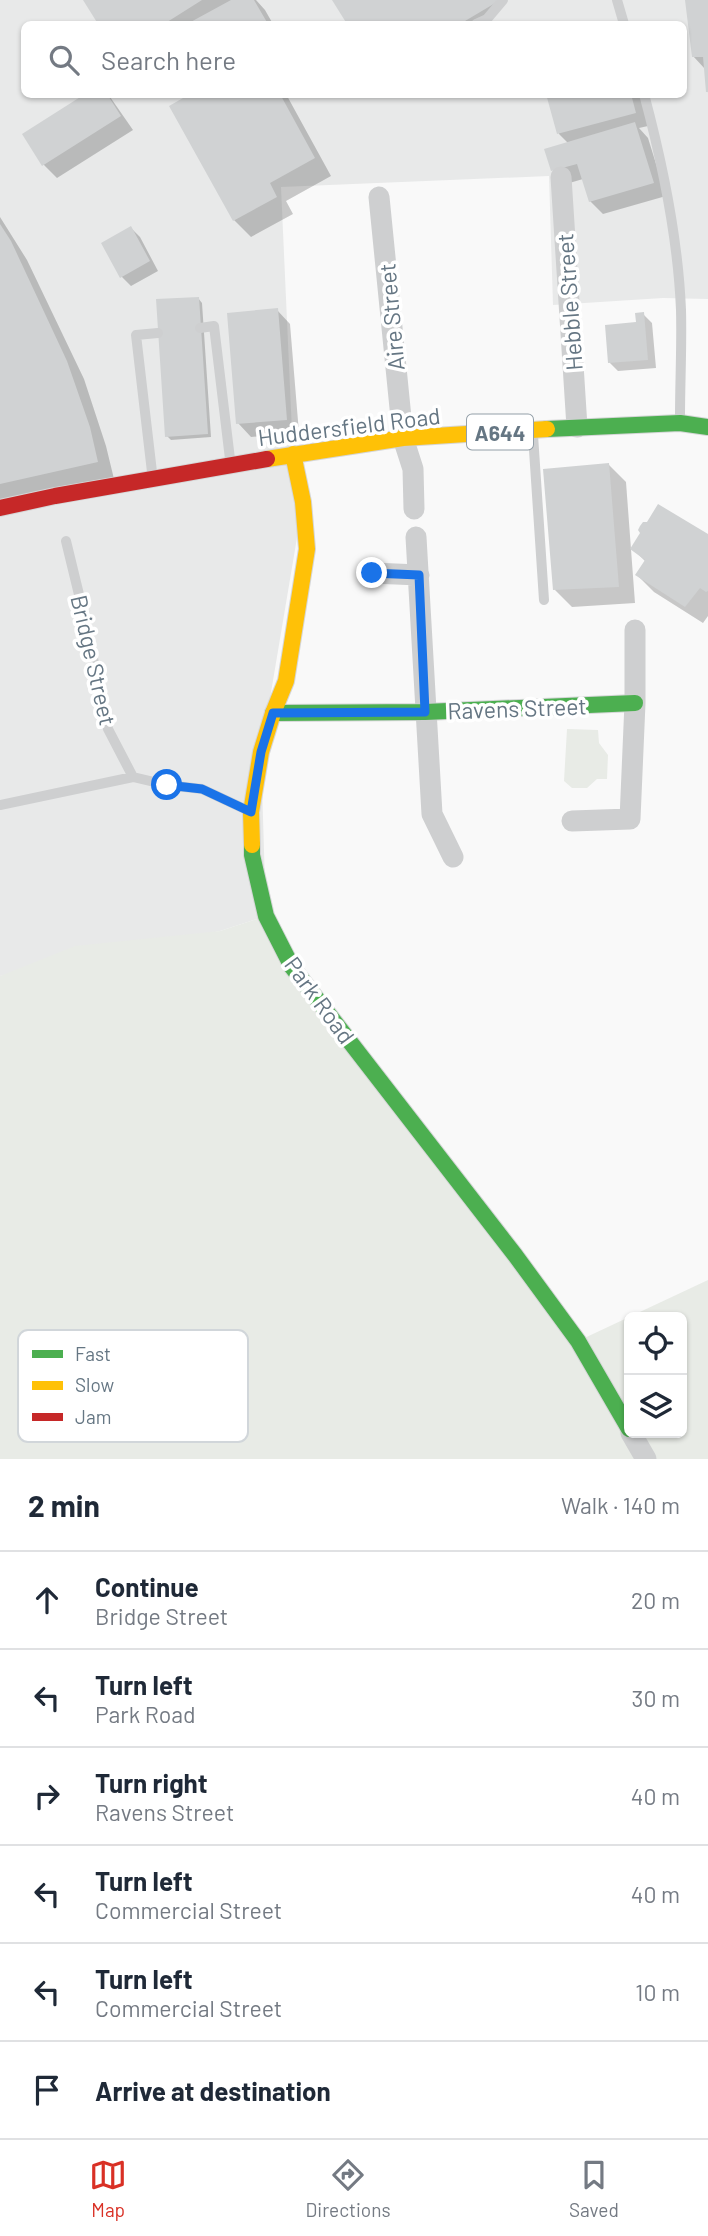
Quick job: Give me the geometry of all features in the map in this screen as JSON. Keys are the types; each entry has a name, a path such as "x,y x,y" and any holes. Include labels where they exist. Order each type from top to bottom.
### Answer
{"main road":[{"name":"Huddersfield Road","path":"0,508 153,478 403,438 680,423 708,427"},
{"name":"Park Road","path":"293,454 303,502 307,549 286,681 261,752 251,812 251,855 266,916 292,967 578,1341 624,1421"},
{"name":"Ravens Street","path":"273,713 425,712 635,703"}],"street":[{"name":"Hebble Street","path":"561,177 578,427"},
{"name":"Aire Street","path":"380,197 403,438 413,469 414,509"},
{"path":"416,537 432,814 453,857"},
{"path":"372,573 419,575"},
{"path":"572,821 630,819 635,630"},
{"name":"Park Road","path":"634,1438 646,1459"}],"lane":[{"path":"483,21 503,0"},
{"path":"617,0 623,21"},
{"path":"645,98 660,155 672,221 681,310 680,423"},
{"path":"200,328 214,326 231,465"},
{"path":"153,478 136,335 158,333"},
{"path":"533,430 544,600"},
{"name":"Bridge Street","path":"66,541 108,729 133,777"},
{"path":"0,806 133,777 202,789 251,812"}],"shaded area":[{"path":"0,0 708,0 708,299 663,298 553,305 549,176 281,187 293,454 303,502 261,752 266,916 220,931 0,976"},
{"path":"567,729 598,730 599,743 608,755 607,779 597,779 587,788 572,788 564,781"},
{"path":"266,916 578,1341 624,1319 624,1438 687,1438 687,1312 640,1312 708,1280 708,1459 0,1459 0,976 75,946 220,931"}],"building":[{"path":"83,0 202,0 169,21 96,21"},
{"path":"231,0 254,0 266,21 192,21"},
{"path":"332,0 497,2 465,21 345,21"},
{"path":"685,0 708,0 708,92 703,57 692,57"},
{"path":"79,98 110,98 121,116 42,166 22,134"},
{"path":"183,98 282,98 315,158 270,183 277,197 233,221 169,106"},
{"path":"547,98 632,98 636,113 557,134"},
{"path":"635,122 654,183 589,202 577,164 551,171 544,149"},
{"path":"0,224 11,241 67,361 90,427 98,462 0,484"},
{"path":"131,226 150,261 120,278 101,243"},
{"path":"199,297 208,434 165,437 156,299"},
{"path":"278,308 287,420 236,424 227,313"},
{"path":"644,312 648,360 608,363 605,325 636,322 635,313"},
{"path":"609,463 619,587 553,590 543,469"},
{"path":"658,504 708,534 708,591 700,588 685,607 635,575 645,560 630,549 640,533 640,526 647,522"}],"traffic: fast":[{"path":"547,429 680,423 708,427"},
{"path":"273,713 425,712 635,703"},
{"path":"252,845 266,916 292,967 515,1255 578,1341 624,1420"}],"traffic: slow":[{"path":"267,459 403,438 547,429"},
{"path":"252,845 251,812 261,752 286,681 307,549 303,502 293,454"}],"traffic: jam":[{"path":"0,508 267,459"}],"route":[{"path":"167,785 202,789 251,812 261,752 273,713 425,712 419,575 372,573"}]}
